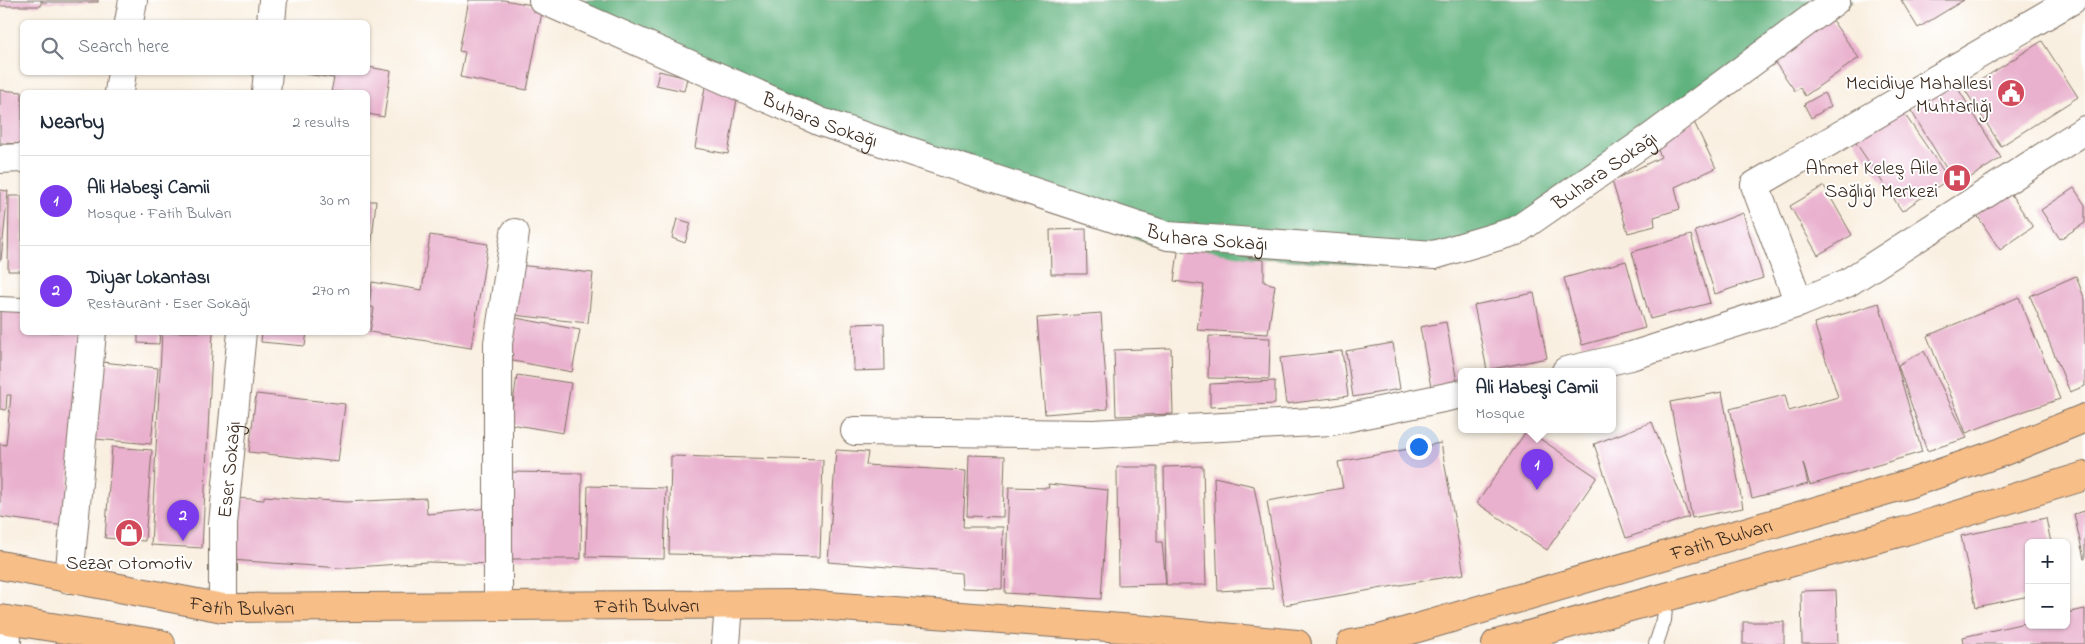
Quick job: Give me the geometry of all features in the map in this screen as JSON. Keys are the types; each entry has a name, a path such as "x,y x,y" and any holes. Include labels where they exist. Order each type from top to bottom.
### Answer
{"main road":[{"name":"Fatih Bulvarı","path":"1351,644 1380,639 1908,484 2002,452 2085,418"},
{"name":"Fatih Bulvarı","path":"1496,644 1905,531 2085,476"},
{"name":"Fatih Bulvarı","path":"0,565 223,608 802,604 1148,630 1297,644"},
{"path":"4,627 161,644"}],"street":[{"path":"129,20 133,0"},
{"path":"272,20 273,0"},
{"name":"Buhara Sokağı","path":"542,0 821,122 1168,236 1434,255 1516,231 1653,136 1836,0"},
{"path":"1799,303 1755,186 2072,0"},
{"path":"119,90 122,75"},
{"path":"266,90 268,75"},
{"path":"1579,368 1631,356 1799,303 1846,284 2085,130"},
{"path":"0,159 20,158"},
{"path":"498,606 498,343 514,233"},
{"path":"69,579 92,335"},
{"name":"Eser Sokağı","path":"223,608 222,524 242,335"},
{"path":"855,431 1094,434 1321,422 1458,395"},
{"path":"726,644 730,604"}],"lane":[{"path":"0,304 20,305"},
{"path":"1656,644 1664,620 1666,597"}],"green space":[{"path":"543,0 1853,0 1446,270 1171,252"}],"building":[{"path":"0,0 41,0 41,6 0,6"},
{"path":"42,0 98,0 98,2 42,2"},
{"path":"469,0 504,0 543,7 527,90 460,77 465,52 459,51"},
{"path":"1901,0 1964,0 1918,28"},
{"path":"1827,13 1859,58 1805,96 1800,88 1795,91 1769,54"},
{"path":"2042,41 2078,97 2001,146 1965,90"},
{"path":"370,67 391,71 384,117 370,114 370,90 331,90 334,78 312,75 370,75"},
{"path":"659,71 687,78 684,91 656,85"},
{"path":"1954,82 2001,158 1957,186 1910,109"},
{"path":"705,87 738,93 728,154 695,148"},
{"path":"0,90 20,92 20,144 0,143"},
{"path":"1824,93 1831,106 1811,118 1804,104"},
{"path":"1901,109 1949,179 1902,211 1854,140"},
{"path":"1694,122 1716,168 1675,187 1680,209 1654,217 1655,226 1628,233 1612,181 1661,157 1654,141"},
{"path":"2004,184 2033,227 2000,250 1971,206"},
{"path":"1824,186 1852,235 1818,255 1790,206"},
{"path":"2074,188 2085,205 2085,223 2060,239 2041,210"},
{"path":"0,190 8,191 1,260 0,260"},
{"path":"9,196 20,196 20,271 8,271"},
{"path":"370,201 376,201 370,259"},
{"path":"1743,213 1763,278 1715,294 1695,231"},
{"path":"677,219 691,223 685,243 672,238"},
{"path":"1086,229 1087,274 1051,274 1050,230"},
{"path":"430,235 488,244 471,348 370,332 374,308 370,306 372,282 422,290"},
{"path":"1691,235 1710,303 1650,319 1632,252"},
{"path":"1179,245 1264,260 1264,282 1275,285 1268,334 1197,330 1204,285 1174,281"},
{"path":"1626,261 1645,328 1582,345 1564,278"},
{"path":"518,265 593,273 588,323 513,315"},
{"path":"2076,276 2085,300 2085,386 2070,392 2030,296"},
{"path":"1534,293 1547,358 1497,368 1487,368 1474,305"},
{"path":"2019,297 2060,399 1966,433 1927,336"},
{"path":"1879,303 1922,452 1810,485 1803,463 1808,484 1752,498 1730,409 1785,395 1789,411 1838,397 1814,323"},
{"path":"0,308 20,310 20,335 83,335 65,526 0,517 0,444 6,445 11,395 7,395 6,410 0,409"},
{"path":"1101,313 1108,409 1045,414 1037,318"},
{"path":"516,318 580,330 572,372 508,360"},
{"path":"1446,322 1457,382 1431,387 1420,327"},
{"path":"884,323 885,370 854,371 853,324"},
{"path":"138,335 160,335 159,344 138,343"},
{"path":"162,335 213,335 202,548 151,545"},
{"path":"262,335 307,335 305,346 261,342"},
{"path":"1209,336 1270,338 1269,379 1208,378"},
{"path":"1393,343 1400,389 1353,397 1346,351"},
{"path":"1171,348 1173,414 1116,416 1114,350"},
{"path":"1342,351 1348,396 1286,404 1280,358"},
{"path":"1924,351 1967,438 1927,451 1898,365"},
{"path":"102,362 158,368 151,444 95,439"},
{"path":"517,375 571,383 563,433 510,424"},
{"path":"1275,381 1275,404 1210,407 1210,384"},
{"path":"1722,392 1743,508 1692,518 1670,402"},
{"path":"256,394 345,404 338,462 249,452"},
{"path":"1652,422 1689,517 1626,538 1594,444"},
{"path":"1525,433 1531,433 1597,477 1547,550 1477,503"},
{"path":"1441,443 1464,574 1284,605 1267,501 1343,488 1338,462"},
{"path":"112,447 152,450 145,541 105,538"},
{"path":"836,450 868,452 866,465 966,471 963,527 1003,527 1002,589 962,588 961,573 828,562"},
{"path":"969,455 1005,456 1003,517 967,516"},
{"path":"671,456 823,460 820,557 669,554"},
{"path":"1203,466 1206,585 1166,585 1164,467"},
{"path":"1117,467 1157,467 1157,542 1162,542 1166,584 1118,585"},
{"path":"508,472 582,473 581,559 506,559"},
{"path":"1214,477 1254,486 1273,588 1218,591"},
{"path":"1048,484 1108,490 1101,599 1005,593 1009,487 1049,488"},
{"path":"588,486 666,488 664,559 586,557"},
{"path":"264,496 346,502 426,498 427,514 490,508 494,564 428,562 341,568 231,560 236,498 264,500"},
{"path":"2085,511 2085,559 2084,559 2074,514"},
{"path":"2046,518 2050,539 2025,539 2025,597 1976,607 1961,536"},
{"path":"1836,590 1838,644 1802,644 1801,591"},
{"path":"2085,609 2085,644 1964,644 1963,637 2025,623 2025,629 2070,629 2070,612"},
{"path":"1743,622 1784,622 1784,644 1743,644"}],"place":[{"name":"Mecidiye Mahallesi Muhtarlığı","path":"2011,93"},
{"name":"Ahmet Keleş Aile Sağlığı Merkezi","path":"1957,178"},
{"name":"Ali Habeşi Camii","path":"1537,490"},
{"name":"Sezar Otomotiv","path":"129,533"},
{"name":"Diyar Lokantası","path":"183,541"}]}
